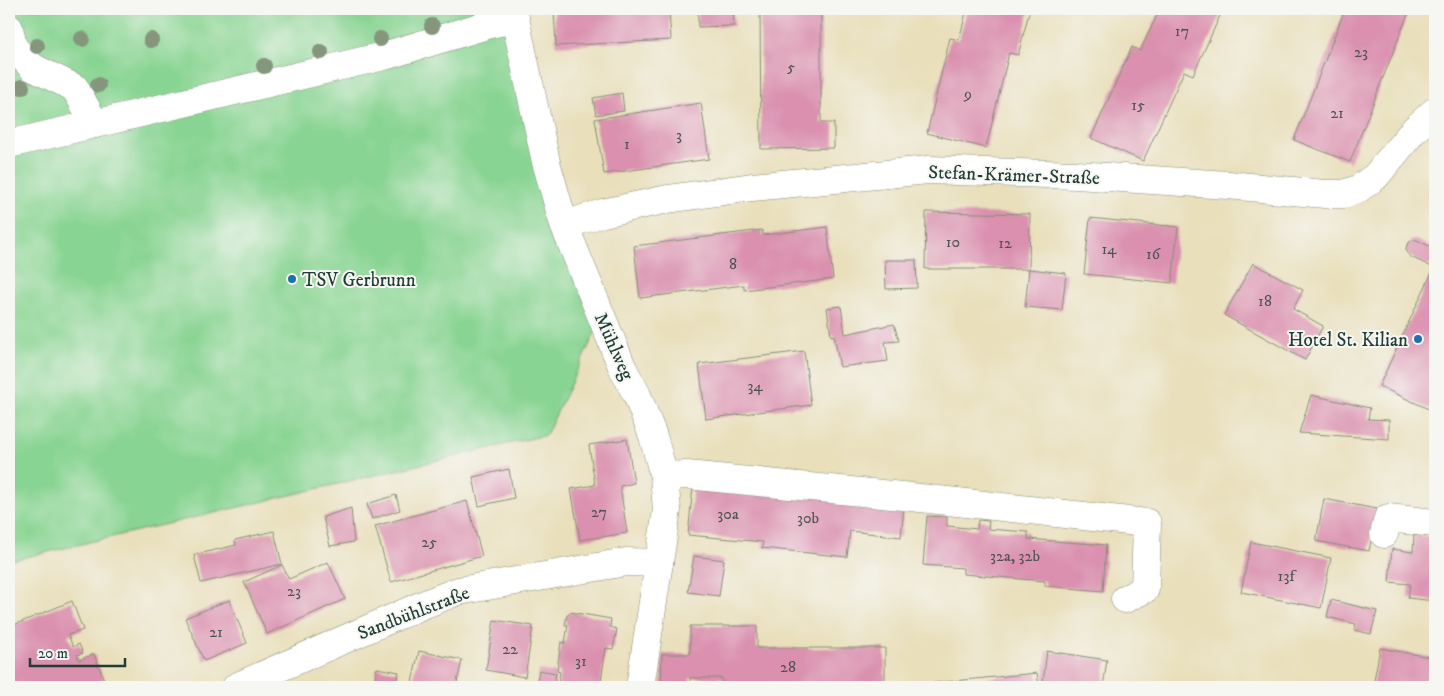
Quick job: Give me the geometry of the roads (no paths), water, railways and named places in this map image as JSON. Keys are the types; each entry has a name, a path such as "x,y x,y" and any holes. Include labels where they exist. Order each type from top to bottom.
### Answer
{"street":[{"path":"9,144 384,56 490,24 514,14"},
{"name":"Mühlweg","path":"514,14 546,162 564,224 623,368 637,395 653,436 664,476 667,510 640,687"},
{"path":"9,28 13,47 32,67 74,88 95,124"},
{"name":"Stefan-Krämer-Straße","path":"564,224 603,213 668,199 752,187 928,170 1076,175 1344,194 1358,189 1375,176 1414,130 1435,111"},
{"path":"664,476 687,474 1147,523 1145,589 1125,599"},
{"path":"1384,534 1388,518 1435,523"},
{"name":"Sandbühlstraße","path":"236,687 458,591 626,562 659,563"}],"place":[{"name":"TSV Gerbrunn","path":"292,279"},
{"name":"Hotel St. Kilian","path":"1418,339"}]}
